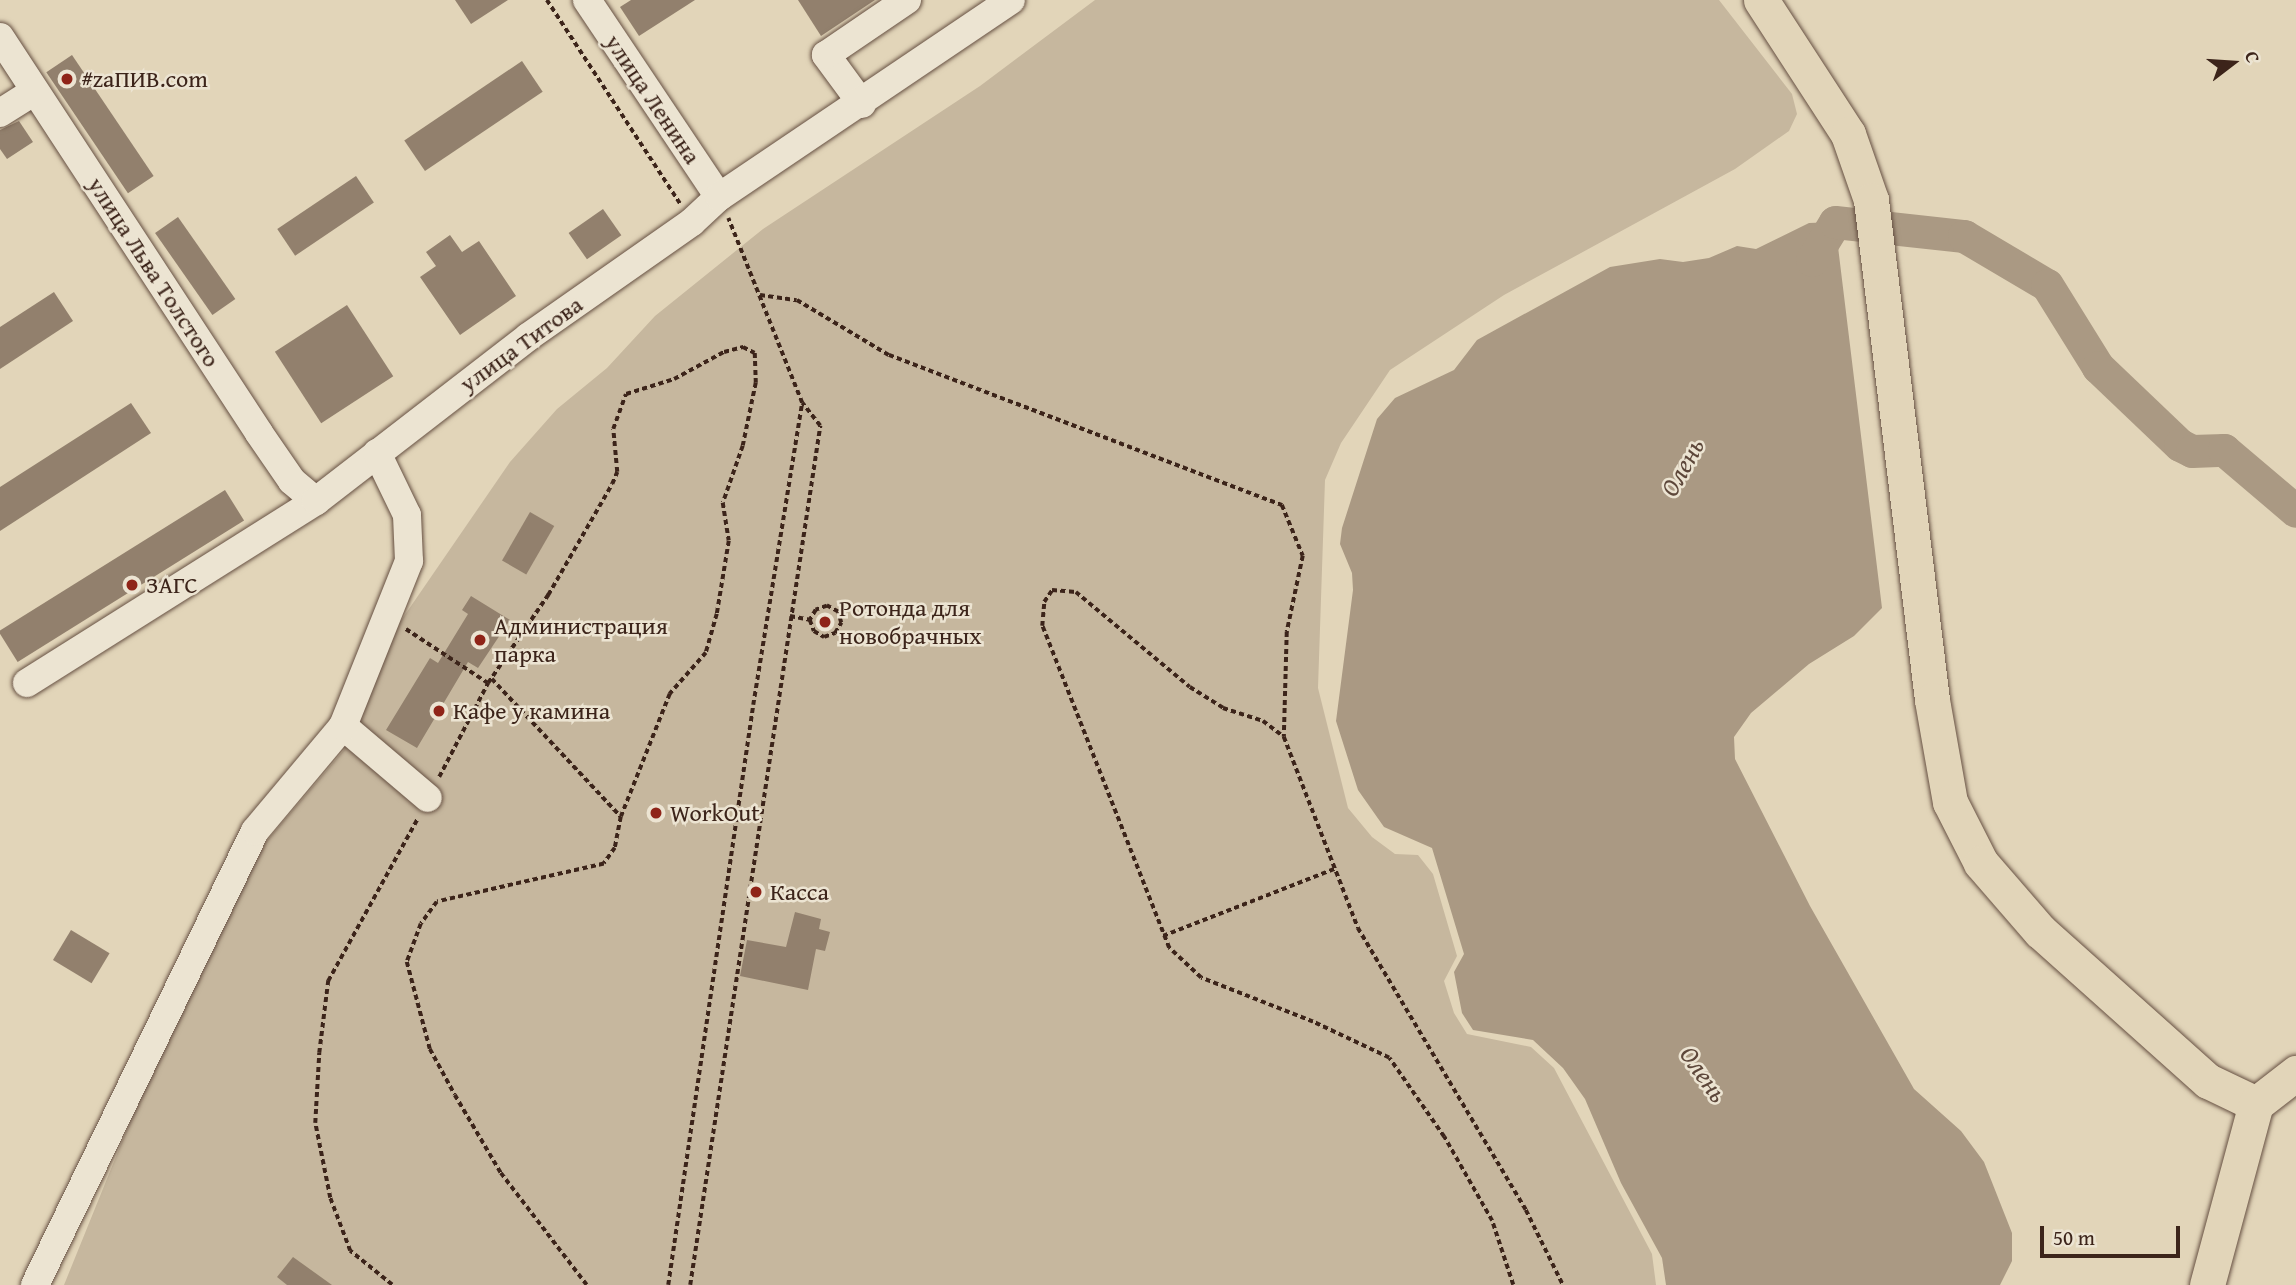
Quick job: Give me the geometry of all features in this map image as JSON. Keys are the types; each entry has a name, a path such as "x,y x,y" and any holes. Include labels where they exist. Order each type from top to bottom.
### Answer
{"main road":[{"path":"1761,0 1848,134 1871,200 1930,687 1950,802 1981,863 2040,932 2208,1081 2256,1104"},
{"path":"2213,1281 2256,1104 2296,1073"}],"street":[{"name":"улица Ленина","path":"587,0 719,197"},
{"path":"862,104 826,55 907,0"},
{"name":"улица Титова","path":"27,683 316,501 527,337 692,222 719,197 862,104 997,4"},
{"name":"улица Льва Толстого","path":"0,37 259,433 292,481 316,501"},
{"path":"0,113 35,91"},
{"path":"35,1285 255,831 343,726 409,562 407,515 377,453"},
{"path":"343,726 428,798"}],"path":[{"path":"547,0 692,222"},
{"path":"690,1285 820,426 802,403 719,197"},
{"path":"759,295 797,300 889,355 1282,505 1303,556 1287,632 1284,737 1358,928 1526,1210 1563,1285"},
{"path":"391,1285 350,1251 330,1198 315,1123 319,1053 328,981 490,681 548,595 612,484 617,472 613,429 626,394 674,379 724,352 743,347 755,353 756,383 743,446 723,503 729,541 706,653 670,694 621,817 615,848 604,864 437,902 421,923 407,962 430,1049 455,1095 501,1173 587,1285"},
{"path":"668,1285 753,705 802,403"},
{"path":"1284,737 1263,721 1223,708 1190,687 1076,592 1052,590 1044,602 1042,626 1078,727 1169,948 1201,978 1313,1022 1389,1058 1444,1137 1492,1222 1513,1285"},
{"path":"827,606 838,612 841,623 835,633 824,637 814,631 810,620 816,610 827,606"},
{"path":"387,615 490,681 621,817"},
{"path":"790,616 810,620"},
{"path":"1163,936 1334,869"}],"shaded area":[{"path":"1095,0 1719,0 1792,94 1797,114 1789,131 1735,169 1504,295 1390,370 1341,443 1325,480 1318,688 1348,808 1372,837 1395,854 1418,855 1433,874 1457,956 1444,981 1454,1013 1467,1034 1531,1047 1554,1068 1652,1254 1656,1285 64,1285 147,1080 265,843 349,744 400,622 510,462 557,409 607,368 655,316 763,229 980,86"}],"water":[{"path":"1835,222 1882,608 1854,636 1809,664 1751,713 1734,737 1735,759 1810,906 1914,1089 1961,1131 1984,1162 2012,1233 2012,1261 2000,1285 1666,1285 1662,1258 1621,1183 1585,1099 1563,1068 1533,1040 1473,1030 1462,1013 1454,972 1464,954 1432,848 1384,827 1358,790 1336,721 1353,590 1352,573 1340,544 1342,528 1377,419 1395,398 1454,370 1477,340 1610,267 1660,259 1683,262 1709,258 1737,246 1756,249 1809,223"}],"building":[{"path":"455,0 508,0 471,24"},
{"path":"631,0 695,0 639,36 620,7"},
{"path":"798,0 875,0 821,36"},
{"path":"72,55 154,176 128,193 46,72"},
{"path":"522,61 543,92 425,171 404,140"},
{"path":"19,121 33,142 7,159 0,149 0,130"},
{"path":"356,176 374,203 295,256 277,229"},
{"path":"603,209 621,235 587,259 569,233"},
{"path":"178,217 235,299 212,315 155,233"},
{"path":"450,235 462,252 479,241 516,296 460,335 420,277 436,266 426,252"},
{"path":"54,292 73,321 0,369 0,327"},
{"path":"347,305 393,376 321,423 275,352"},
{"path":"131,403 151,433 0,531 0,487"},
{"path":"225,490 244,521 18,662 0,631"},
{"path":"530,512 554,526 526,574 502,560"},
{"path":"471,596 510,620 478,668 468,662 417,748 386,730 430,658 438,663 468,614 462,610"},
{"name":"Ротонда для новобрачных","path":"822,614 828,614 833,622 831,628 822,630 817,625 817,619"},
{"path":"795,912 821,919 819,929 830,932 825,951 816,949 808,990 740,976 747,940 786,947"},
{"path":"71,930 110,953 92,983 53,960"},
{"path":"293,1257 332,1285 287,1285 277,1277"}],"waterway":[{"name":"Олень","path":"1812,260 1835,222 1964,236 2047,285 2098,367 2180,445 2192,451 2224,450 2296,511"}],"place":[{"name":"#zaПИВ.com","path":"67,79"},
{"name":"ЗАГС","path":"132,585"},
{"name":"Ротонда для новобрачных","path":"825,622"},
{"name":"Администрация парка","path":"480,640"},
{"name":"Кафе у камина","path":"439,711"},
{"name":"WorkOut","path":"656,813"},
{"name":"Касса","path":"756,892"}]}
